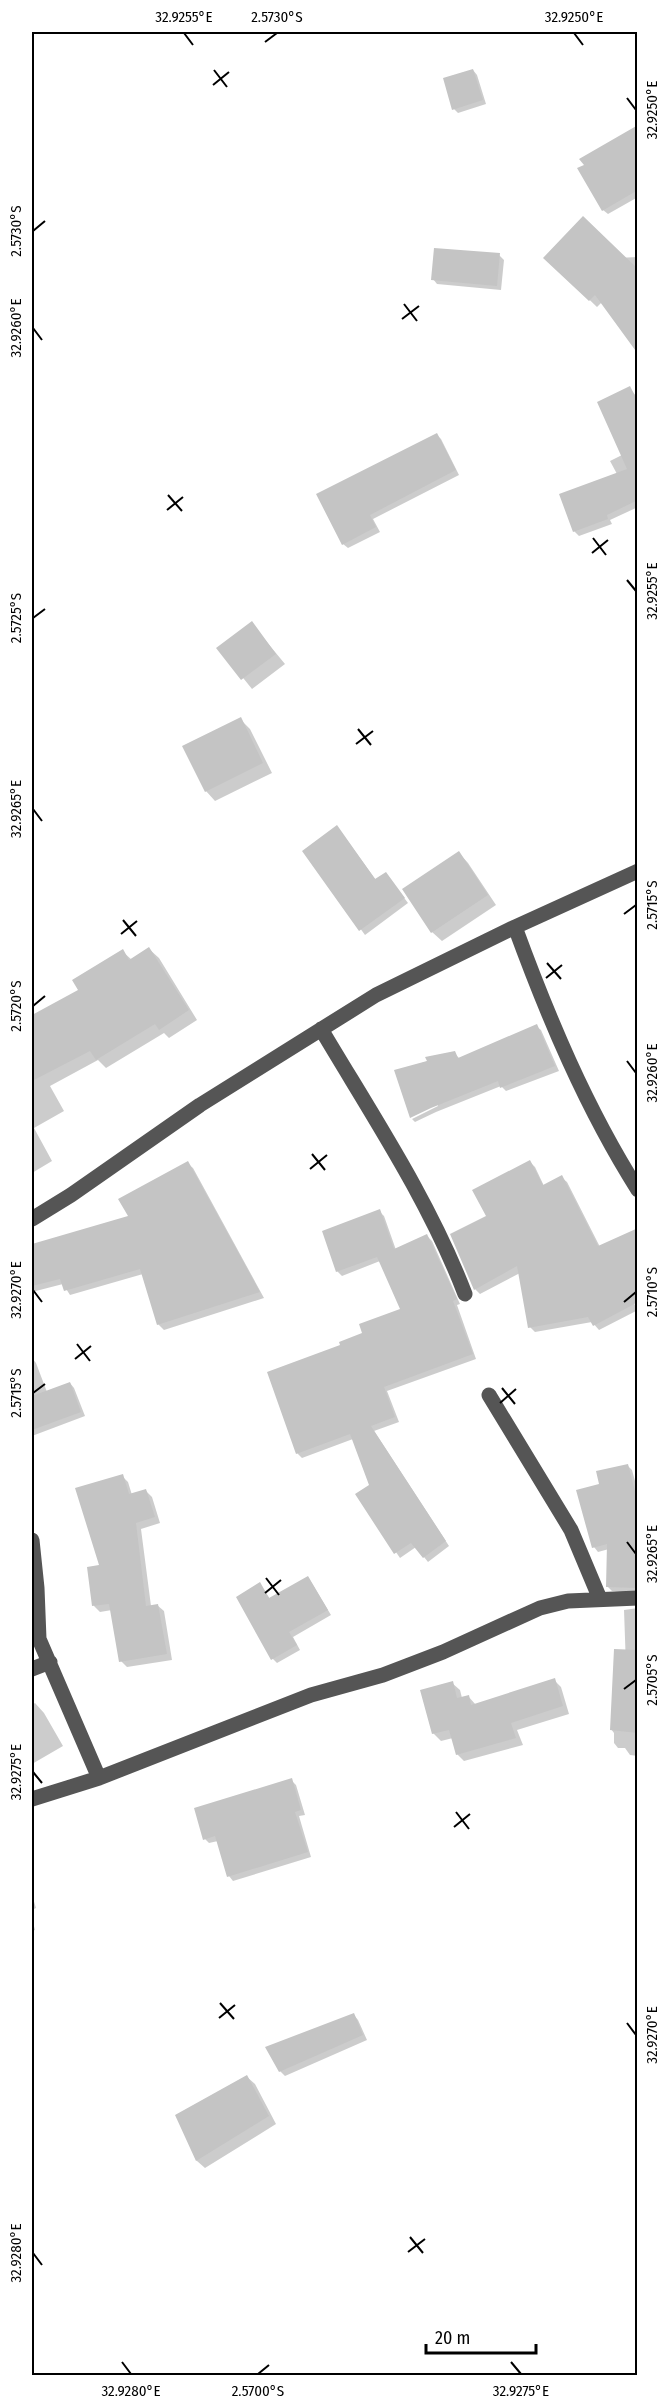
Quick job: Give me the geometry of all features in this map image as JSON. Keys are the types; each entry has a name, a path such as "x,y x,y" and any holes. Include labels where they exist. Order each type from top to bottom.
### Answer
{"street":[{"path":"32,1220 200,1105 376,995 638,871"},
{"path":"516,927 543,1001 582,1088 621,1164 638,1190"},
{"path":"321,1029 398,1155 439,1235 465,1294"},
{"path":"489,1395 572,1530 600,1599"},
{"path":"32,1540 39,1639 99,1778"},
{"path":"32,1799 99,1778 311,1695 383,1675 433,1656 540,1608 568,1601 638,1598"},
{"path":"32,1669 50,1662"}],"building":[{"path":"473,69 483,100 452,110 443,78"},
{"path":"638,125 638,190 602,211 577,168 584,165 579,159"},
{"path":"583,216 638,269 638,354 595,295 589,301 543,258"},
{"path":"434,248 500,253 497,286 431,280"},
{"path":"630,386 638,402 638,500 607,515 608,519 573,532 559,494 627,469 597,402"},
{"path":"437,433 456,470 370,515 376,527 342,545 316,494"},
{"path":"252,621 276,654 241,680 216,648"},
{"path":"241,717 263,763 205,792 182,746"},
{"path":"337,825 375,879 386,872 405,898 359,931 302,851"},
{"path":"459,851 488,895 431,933 402,889"},
{"path":"149,947 189,1010 159,1030 155,1024 96,1060 90,1051 32,1081 32,1015 78,990 72,980 123,949 129,960"},
{"path":"537,1024 555,1066 500,1088 498,1081 410,1118 394,1070 427,1061 425,1057 455,1051 458,1058"},
{"path":"530,1160 543,1185 562,1175 598,1246 638,1228 638,1302 593,1326 588,1317 528,1328 517,1266 474,1290 450,1234 486,1216 472,1190"},
{"path":"188,1161 260,1292 157,1325 140,1269 64,1291 60,1279 32,1286 32,1244 128,1216 118,1199"},
{"path":"380,1209 394,1249 427,1234 457,1299 453,1301 473,1354 384,1387 395,1417 371,1426 446,1541 423,1558 411,1543 394,1554 355,1494 369,1485 350,1434 296,1454 267,1372 340,1345 339,1342 362,1333 359,1324 400,1309 377,1257 336,1272 322,1231"},
{"path":"70,1382 81,1412 32,1430 32,1396"},
{"path":"628,1464 638,1503 638,1588 606,1587 607,1544 592,1548 576,1490 599,1484 596,1471"},
{"path":"123,1474 129,1494 146,1489 155,1517 136,1523 146,1606 158,1604 167,1654 119,1662 109,1604 92,1606 87,1567 99,1565 75,1488"},
{"path":"308,1576 328,1610 289,1632 297,1645 271,1660 236,1597 260,1582 269,1598"},
{"path":"614,1649 638,1650 638,1733 610,1730"},
{"path":"555,1678 563,1706 511,1723 516,1738 456,1755 449,1730 432,1734 420,1690 453,1681 457,1698 469,1695 471,1705"},
{"path":"292,1778 301,1810 295,1812 308,1852 227,1877 215,1836 203,1840 194,1808"},
{"path":"354,2013 363,2035 279,2072 265,2047"},
{"path":"247,2075 269,2116 196,2161 175,2115"}]}
